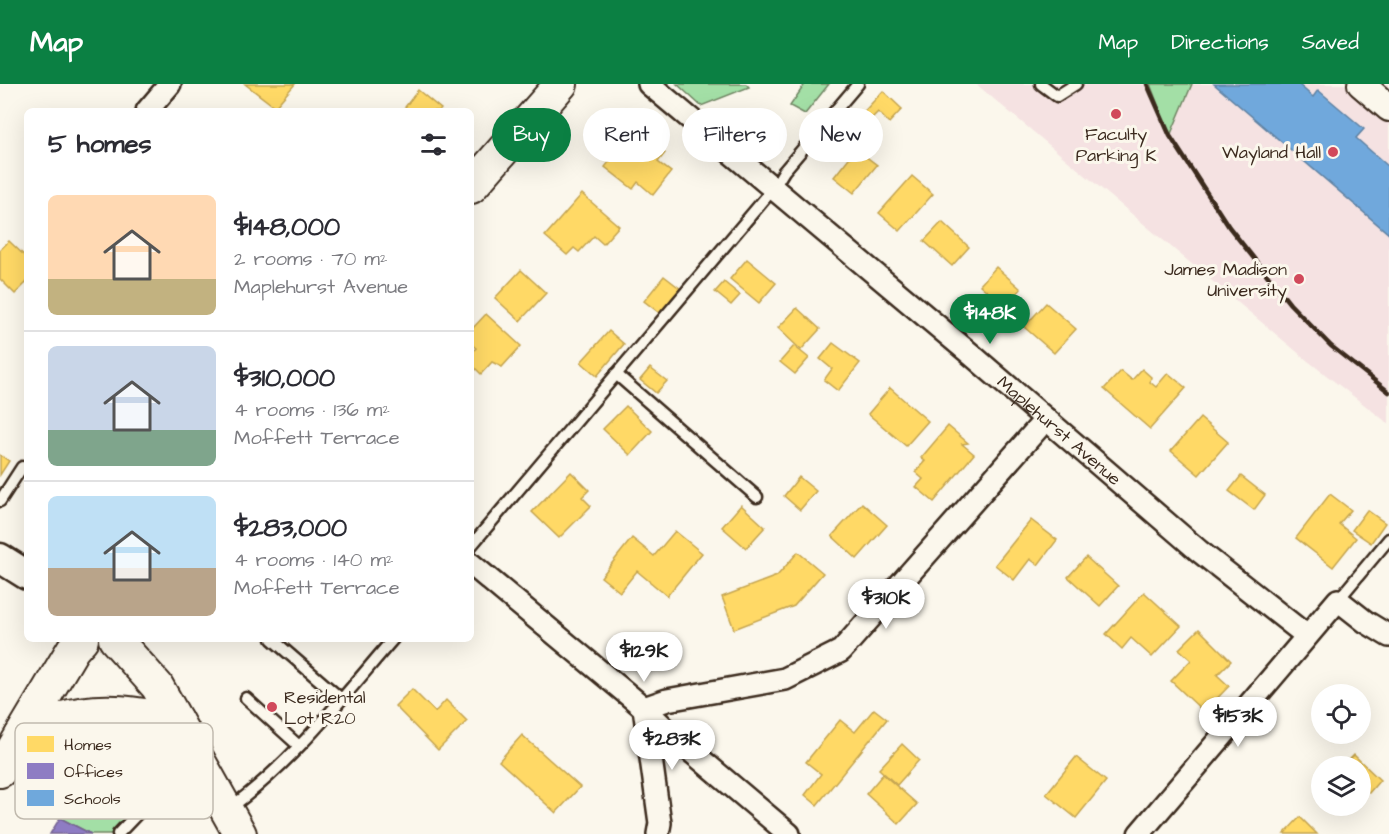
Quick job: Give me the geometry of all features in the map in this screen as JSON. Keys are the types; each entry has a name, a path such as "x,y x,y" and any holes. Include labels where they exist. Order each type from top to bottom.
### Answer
{"main road":[{"path":"474,184 561,84"},
{"path":"0,558 24,573"},
{"path":"29,723 79,642"},
{"path":"118,642 157,686 178,723"},
{"path":"50,723 59,719 98,712 124,711 176,720"},
{"path":"0,771 15,746"},
{"path":"213,786 233,822"}],"street":[{"path":"150,108 170,84"},
{"name":"Maplehurst Avenue","path":"649,84 1199,551 1307,636"},
{"path":"1362,84 1389,108"},
{"path":"644,708 668,700 785,679 841,651 1046,419"},
{"path":"474,566 644,708 673,736 789,834"},
{"path":"1139,834 1338,600 1366,622 1389,636"},
{"path":"644,708 660,823 658,834"}],"lane":[{"path":"474,542 773,189 784,171 858,84"},
{"path":"1041,84 1057,96 1076,84"},
{"path":"616,374 758,497"},
{"path":"0,501 22,467 24,468"},
{"path":"1338,600 1389,539"},
{"path":"275,642 340,698"},
{"path":"233,822 271,775 390,642"},
{"path":"246,698 299,746"},
{"path":"118,834 132,819"}],"shaded area":[{"name":"James Madison University","path":"976,84 1389,84 1389,424 1308,361"}],"green space":[{"path":"677,84 746,84 749,87 701,106"},
{"path":"805,84 829,84 810,108 799,108 799,111 790,106"},
{"path":"1150,84 1192,84 1170,136"},
{"path":"62,819 129,819 117,834 91,834"}],"building: Homes":[{"path":"245,84 295,84 275,107"},
{"path":"418,90 440,108 404,108"},
{"path":"883,91 902,109 889,123 883,117 883,108 867,108"},
{"path":"609,162 658,162 671,172 653,195 638,182 633,189 605,167"},
{"path":"846,162 873,162 877,165 854,193 834,177"},
{"path":"912,176 933,194 900,231 879,213"},
{"path":"582,194 619,226 603,244 594,236 579,252 574,248 567,255 545,236"},
{"path":"942,222 969,247 952,266 924,241"},
{"path":"9,241 24,255 24,285 15,294 0,279 0,250"},
{"path":"747,259 776,283 759,303 730,279"},
{"path":"996,267 1021,289 1005,307 980,285"},
{"path":"521,270 546,293 520,321 495,298"},
{"path":"664,276 682,290 662,315 644,301"},
{"path":"724,282 740,295 731,305 715,292"},
{"path":"1046,303 1076,329 1054,353 1024,327"},
{"path":"797,308 820,329 801,350 778,328"},
{"path":"486,314 521,346 502,367 492,362 481,374 474,367 476,348 474,346 474,327"},
{"path":"609,331 624,344 597,376 581,362"},
{"path":"833,343 860,363 838,391 824,380 832,369 820,359"},
{"path":"794,346 809,358 795,374 780,362"},
{"path":"650,368 667,381 656,393 640,380"},
{"path":"1142,369 1151,377 1150,382 1156,387 1168,373 1186,388 1150,429 1104,389 1121,371 1132,380"},
{"path":"890,388 928,421 906,446 868,414"},
{"path":"626,406 652,431 630,455 603,429"},
{"path":"1200,418 1228,442 1199,475 1171,451"},
{"path":"948,426 968,443 962,444 974,454 934,502 916,487 923,479 915,472 925,461 921,458"},
{"path":"0,455 9,461 0,475"},
{"path":"571,472 589,490 582,497 591,506 559,538 532,512"},
{"path":"1241,476 1265,495 1254,510 1229,491"},
{"path":"799,477 816,491 800,510 784,496"},
{"path":"1330,494 1351,510 1339,524 1356,538 1333,567 1296,538"},
{"path":"862,503 887,525 857,559 832,536"},
{"path":"741,505 765,527 746,548 722,527"},
{"path":"1367,510 1385,523 1371,543 1352,530"},
{"path":"1031,520 1057,540 1038,565 1030,559 1014,580 995,565"},
{"path":"675,531 702,553 667,596 637,571 620,592 601,577 632,538 654,556"},
{"path":"798,552 823,573 794,606 734,629 722,597 777,576"},
{"path":"1086,557 1118,586 1100,606 1068,577"},
{"path":"1144,592 1181,626 1152,657 1131,638 1122,649 1106,634"},
{"path":"1199,629 1231,661 1217,675 1229,686 1204,712 1171,681 1191,660 1179,649"},
{"path":"412,689 435,712 446,700 467,721 438,750 395,706"},
{"path":"874,709 887,719 817,805 805,795 821,774 806,762 840,720 855,732"},
{"path":"522,735 580,787 556,813 499,761"},
{"path":"902,744 919,760 897,785 879,769"},
{"path":"1076,757 1106,781 1076,818 1046,794"},
{"path":"1371,771 1380,780 1371,791"},
{"path":"883,774 917,804 899,824 866,794"},
{"path":"1300,817 1317,834 1284,834"}],"building: Offices":[{"path":"59,819 62,819 91,834 50,834"}],"building: Schools":[{"name":"Wayland Hall","path":"1214,84 1298,84 1313,97 1318,90 1364,129 1356,138 1389,167 1389,234"}],"railway":[{"path":"1147,84 1170,136 1229,227 1290,304 1331,346 1389,392"}],"place":[{"name":"Faculty Parking K","path":"1116,114"},
{"name":"Wayland Hall","path":"1333,152"},
{"name":"James Madison University","path":"1299,279"},
{"name":"Residental Lot R20","path":"272,707"}]}
